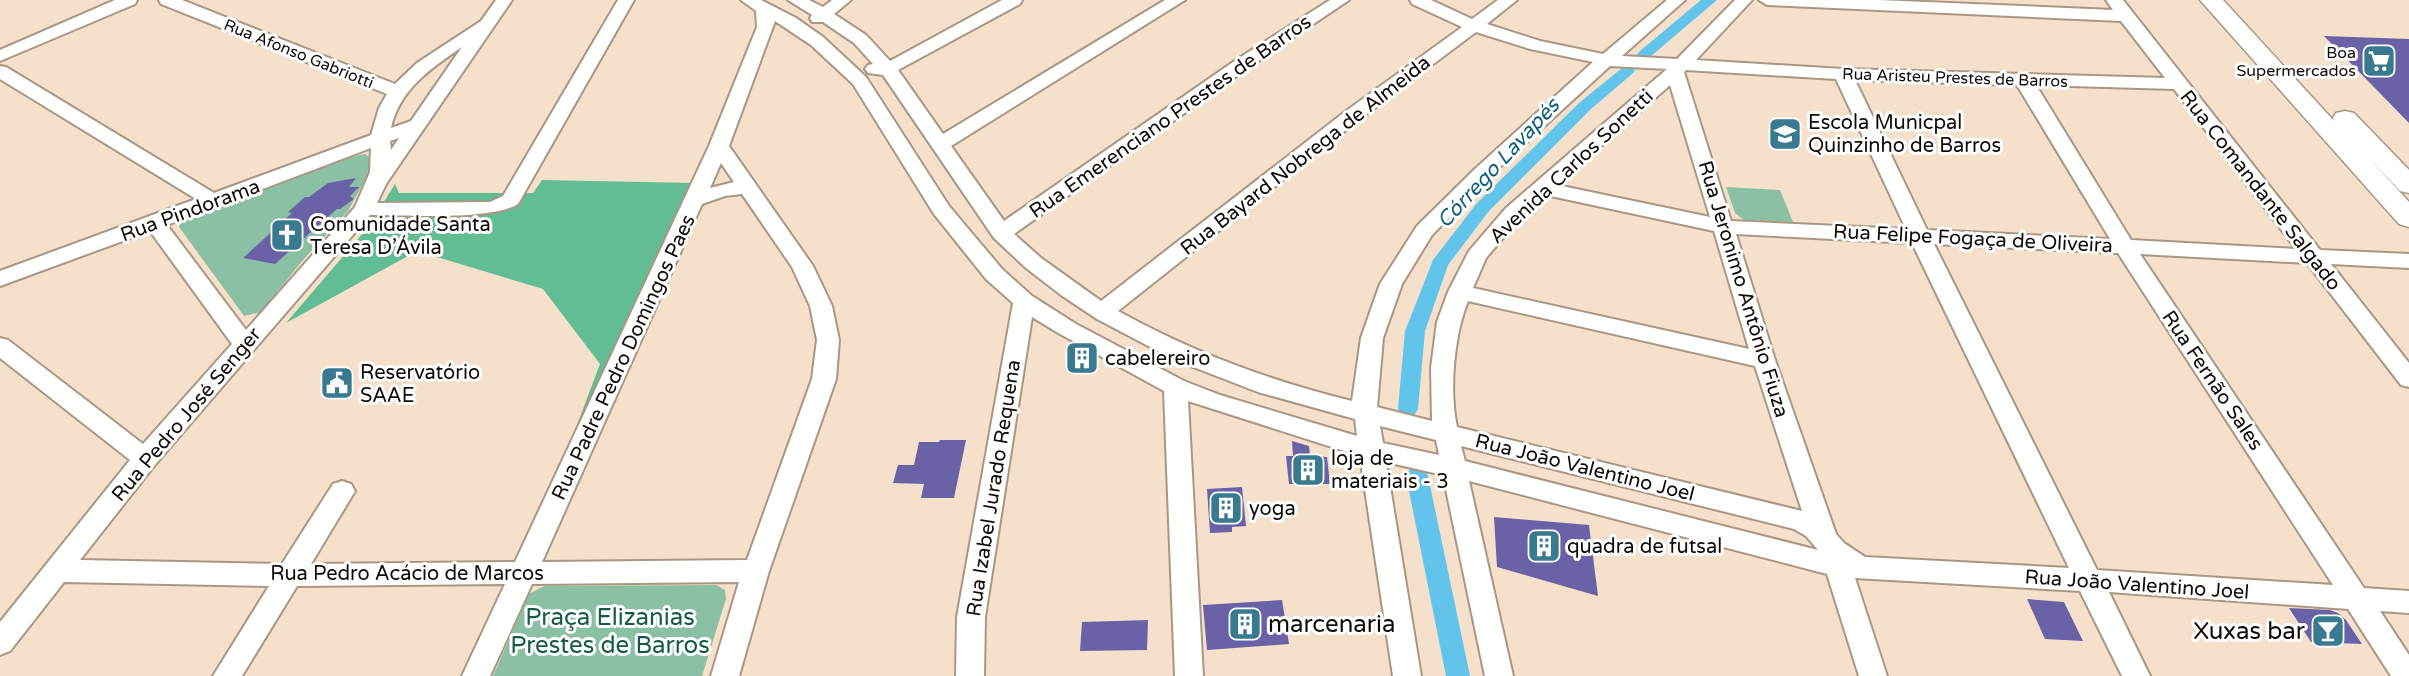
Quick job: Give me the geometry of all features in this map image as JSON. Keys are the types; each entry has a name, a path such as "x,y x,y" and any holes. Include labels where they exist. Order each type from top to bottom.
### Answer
{"main road":[{"path":"2211,0 2409,218"},
{"path":"2233,0 2409,185"}],"street":[{"path":"0,45 106,0"},
{"path":"0,56 129,0"},
{"name":"Rua Afonso Gabriotti","path":"167,0 398,92"},
{"name":"Rua Pedro José Senger","path":"0,643 145,459 369,198 412,127 504,0"},
{"path":"369,198 490,208 503,206 511,200 626,0"},
{"path":"882,74 1014,0"},
{"path":"940,144 1177,0"},
{"name":"Rua Emerenciano Prestes de Barros","path":"1001,234 1242,64 1341,0"},
{"name":"Rua Aristeu Prestes de Barros","path":"1418,0 1474,26 1536,45 1606,60 1676,68 1731,68 2025,81 2179,84"},
{"name":"Rua Bayard Nobrega de Almeida","path":"1103,311 1353,115 1509,0"},
{"path":"1407,676 1365,401 1372,338 1391,284 1424,231 1483,172 1606,60 1677,0"},
{"name":"Avenida Carlos Sonetti","path":"1499,676 1456,468 1443,417 1443,368 1448,321 1476,256 1513,213 1676,68 1744,0"},
{"path":"1767,0 2126,16"},
{"name":"Rua Comandante Salgado","path":"2114,0 2409,379"},
{"name":"Rua João Valentino Joel","path":"757,4 808,13 860,39 882,74 940,144 1001,234 1050,278 1180,354 1210,368 1266,387 1366,413 1805,514 1832,559"},
{"name":"Rua Padre Pedro Domingos Paes","path":"476,676 720,146 767,22 757,4"},
{"path":"762,34 808,13"},
{"name":"Rua João Valentino Joel","path":"808,13 817,41 882,74 908,160 941,210 994,274 1024,301 1068,329 1176,387 1251,414 1372,450 1456,468 1832,559 2089,580 2409,602"},
{"name":"Rua Pedro José Senger","path":"369,198 381,163 381,133 386,111 398,92 434,59 486,25"},
{"name":"Rua Aristeu Prestes de Barros","path":"1699,44 1701,53 1708,59 1731,68"},
{"path":"434,59 455,57 459,64"},
{"name":"Rua Jeronimo Antônio Fiuza","path":"1676,68 1764,360 1805,514"},
{"path":"0,71 213,201"},
{"path":"1843,74 1919,235 2136,676"},
{"name":"Rua Fernão Sales","path":"2025,81 2124,246 2407,676"},
{"name":"Rua Pindorama","path":"0,279 213,201 381,133 412,127"},
{"path":"720,146 802,266 821,306 828,340 824,379 756,571 726,676"},
{"path":"695,200 722,190 748,187"},
{"name":"Rua Felipe Fogaça de Oliveira","path":"1541,188 1725,226 2409,261"},
{"path":"155,223 245,345"},
{"path":"1459,292 1764,360"},
{"name":"Rua Izabel Jurado Requena","path":"970,676 971,616 1024,301"},
{"path":"0,346 145,459"},
{"path":"1176,387 1189,676"},
{"path":"227,676 342,491"},
{"path":"1832,559 1873,676"},
{"name":"Rua Pedro Acácio de Marcos","path":"57,571 290,575 756,571"}],"green space":[{"path":"365,154 372,159 365,180 348,211 303,260 261,312 244,316 179,227 180,223 186,218 351,157"},
{"path":"542,180 693,183 572,438 600,364 543,289 417,251 286,323 369,226 395,184 399,193 533,193"},
{"path":"1726,187 1780,190 1793,222 1744,220 1735,213"},
{"name":"Praça Elizanias Prestes de Barros","path":"716,585 725,590 726,599 702,676 493,676 529,594 544,586"}],"building":[{"name":"Boa Supermercados","path":"2324,36 2409,39 2409,123 2370,83"},
{"name":"Comunidade Santa Teresa D’Ávila","path":"356,178 349,187 359,187 350,196 354,199 337,209 275,264 243,258 292,213 288,212 305,197 309,197 328,183"},
{"path":"940,440 966,440 954,498 921,498 924,484 893,483 898,465 914,465 919,442 939,442"},
{"name":"loja de materiais - 3","path":"1292,441 1309,446 1310,456 1327,457 1330,484 1289,484 1286,456 1293,456"},
{"name":"yoga","path":"1242,487 1246,526 1232,527 1232,532 1210,533 1207,489"},
{"name":"quadra de futsal","path":"1494,517 1589,525 1598,596 1497,567"},
{"path":"2027,599 2064,602 2083,641 2045,639"},
{"name":"marcenaria","path":"1282,600 1289,644 1207,650 1203,605"},
{"name":"Xuxas bar","path":"2289,608 2330,610 2338,613 2346,620 2362,644 2311,642"},
{"path":"1148,620 1147,650 1080,651 1082,622"}],"waterway":[{"name":"Córrego Lavapés","path":"1645,54 1710,0"},
{"name":"Córrego Lavapés","path":"1408,409 1415,331 1439,264 1483,207 1585,106 1627,71"},
{"path":"1417,476 1458,676"}],"place":[{"name":"Boa Supermercados","path":"2379,61"},
{"name":"Escola Municpal Quinzinho de Barros","path":"1785,134"},
{"name":"Comunidade Santa Teresa D’Ávila","path":"287,235"},
{"name":"cabelereiro","path":"1082,358"},
{"name":"Reservatório SAAE","path":"337,383"},
{"name":"loja de materiais - 3","path":"1308,470"},
{"name":"yoga","path":"1226,508"},
{"name":"quadra de futsal","path":"1544,546"},
{"name":"marcenaria","path":"1245,624"},
{"name":"Xuxas bar","path":"2328,631"}]}
